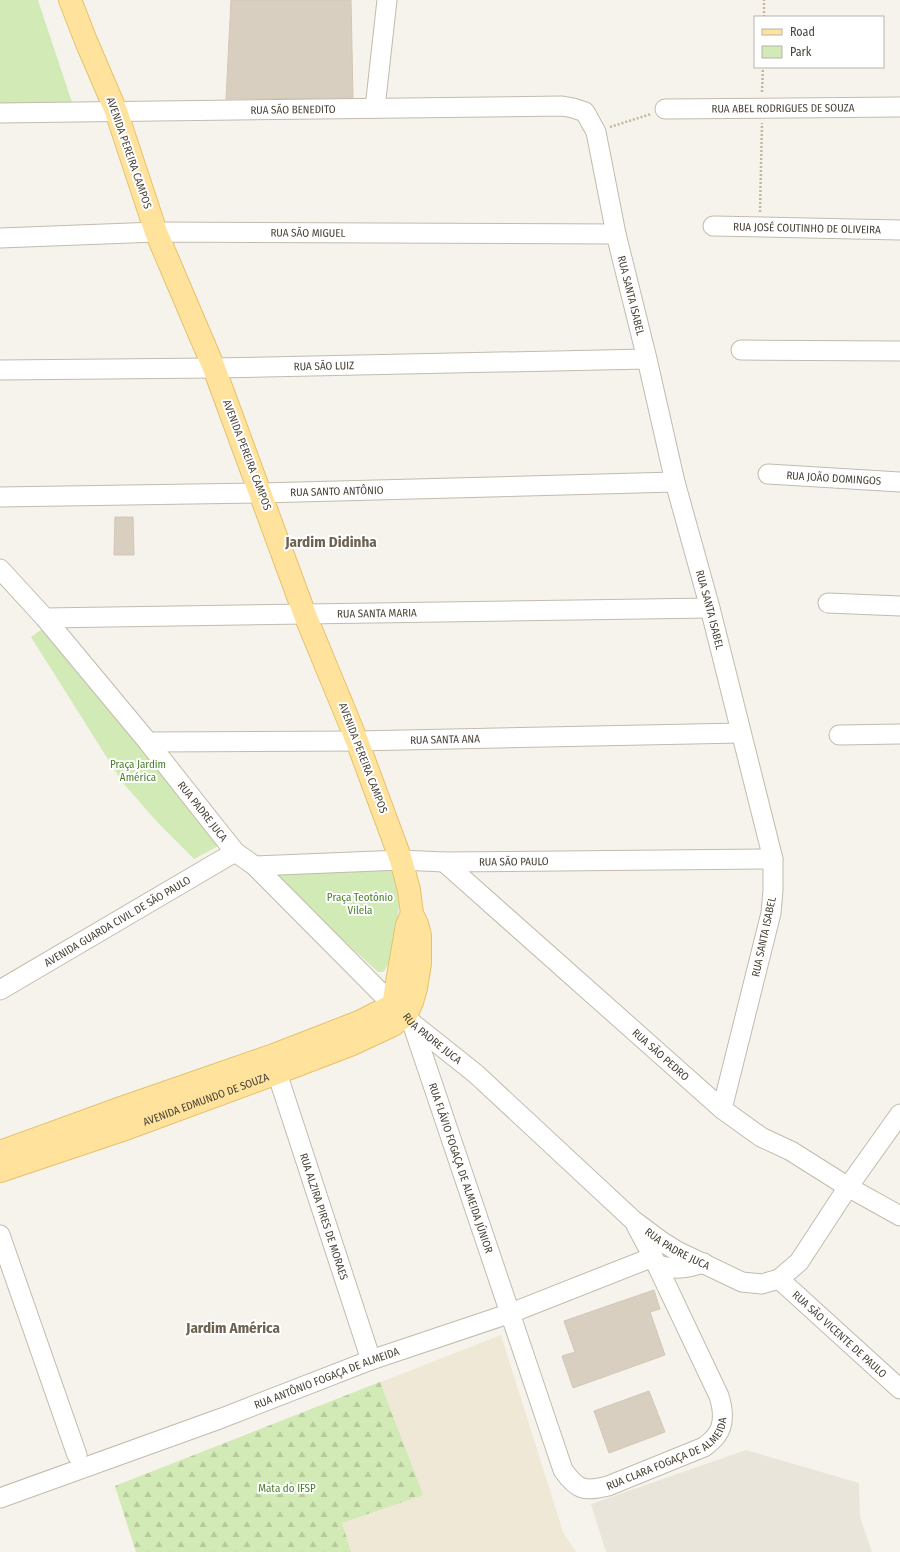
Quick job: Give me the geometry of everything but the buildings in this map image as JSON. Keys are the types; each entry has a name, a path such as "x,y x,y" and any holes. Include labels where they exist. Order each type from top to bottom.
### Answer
{"main road":[{"name":"AVENIDA PEREIRA CAMPOS","path":"70,0 116,111 156,232 214,368 306,615 357,741 401,860 409,890 412,914 417,924 420,936 420,963 416,988 404,1014"},
{"name":"AVENIDA EDMUNDO DE SOUZA","path":"0,1171 128,1128 350,1045 393,1025 404,1014"},
{"name":"AVENIDA EDMUNDO DE SOUZA","path":"0,1152 274,1055 359,1022 404,1014"}],"street":[{"path":"375,108 388,0"},
{"name":"RUA SÃO BENEDITO","path":"0,113 562,106 585,112"},
{"name":"RUA ABEL RODRIGUES DE SOUZA","path":"665,109 900,107"},
{"name":"RUA SANTA ISABEL","path":"585,112 596,132 616,234 647,359 675,482 710,608 773,859 771,913 722,1109"},
{"name":"RUA JOSÉ COUTINHO DE OLIVEIRA","path":"713,226 900,230"},
{"name":"RUA SÃO MIGUEL","path":"0,238 156,232 616,234"},
{"path":"741,350 900,351"},
{"name":"RUA SÃO LUIZ","path":"0,370 214,368 647,359"},
{"name":"RUA JOÃO DOMINGOS","path":"768,474 900,482"},
{"name":"RUA SANTO ANTÔNIO","path":"0,497 261,493 675,482"},
{"name":"RUA PADRE JUCA","path":"0,569 45,618 148,742 235,852 255,866 404,1014 476,1074 633,1220 661,1241 742,1282 762,1284 779,1279 799,1262 848,1187 900,1114"},
{"path":"828,603 900,606"},
{"name":"RUA SANTA MARIA","path":"45,618 710,608"},
{"name":"RUA SANTA ANA","path":"148,742 357,741 741,733"},
{"path":"839,735 900,734"},
{"name":"AVENIDA GUARDA CIVIL DE SÃO PAULO","path":"0,990 235,852"},
{"name":"RUA SÃO PAULO","path":"255,866 401,860 444,862 773,859"},
{"name":"RUA SÃO PEDRO","path":"444,862 722,1109 761,1137 791,1151 848,1187 900,1216"},
{"name":"RUA FLÁVIO FOGAÇA DE ALMEIDA JÚNIOR","path":"404,1014 511,1313"},
{"name":"RUA ALZIRA PIRES DE MORAES","path":"277,1073 371,1360"},
{"name":"RUA CLARA FOGAÇA DE ALMEIDA","path":"511,1313 563,1470 571,1482 581,1489 595,1489 608,1486 704,1447 716,1436 722,1424 723,1408 719,1396 655,1261 633,1220"},
{"path":"0,1235 77,1455"},
{"path":"655,1261 673,1269 688,1268 704,1263"},
{"name":"RUA ANTÔNIO FOGAÇA DE ALMEIDA","path":"0,1498 222,1418 371,1360 511,1313 655,1261"},
{"name":"RUA SÃO VICENTE DE PAULO","path":"779,1279 900,1389"}],"path":[{"path":"764,0 764,16"},
{"path":"759,226 763,68"},
{"path":"596,132 665,109"}],"shaded area":[{"path":"501,1335 563,1532 576,1552 136,1552 115,1486"},
{"path":"746,1450 859,1483 860,1517 872,1552 606,1552 591,1504"}],"green space":[{"path":"0,0 38,0 73,105 0,106"},
{"name":"Praça Jardim América","path":"45,627 220,845 194,859 159,824 123,783 31,637"},
{"name":"Praça Teotônio Vilela","path":"394,867 399,894 397,926 391,958 383,972 378,972 276,879 275,875"},
{"name":"Mata do IFSP","path":"380,1382 423,1495 342,1523 351,1552 136,1552 115,1486"}],"district":[{"name":"Jardim Didinha","path":"331,542"},
{"name":"Jardim América","path":"233,1328"}]}
